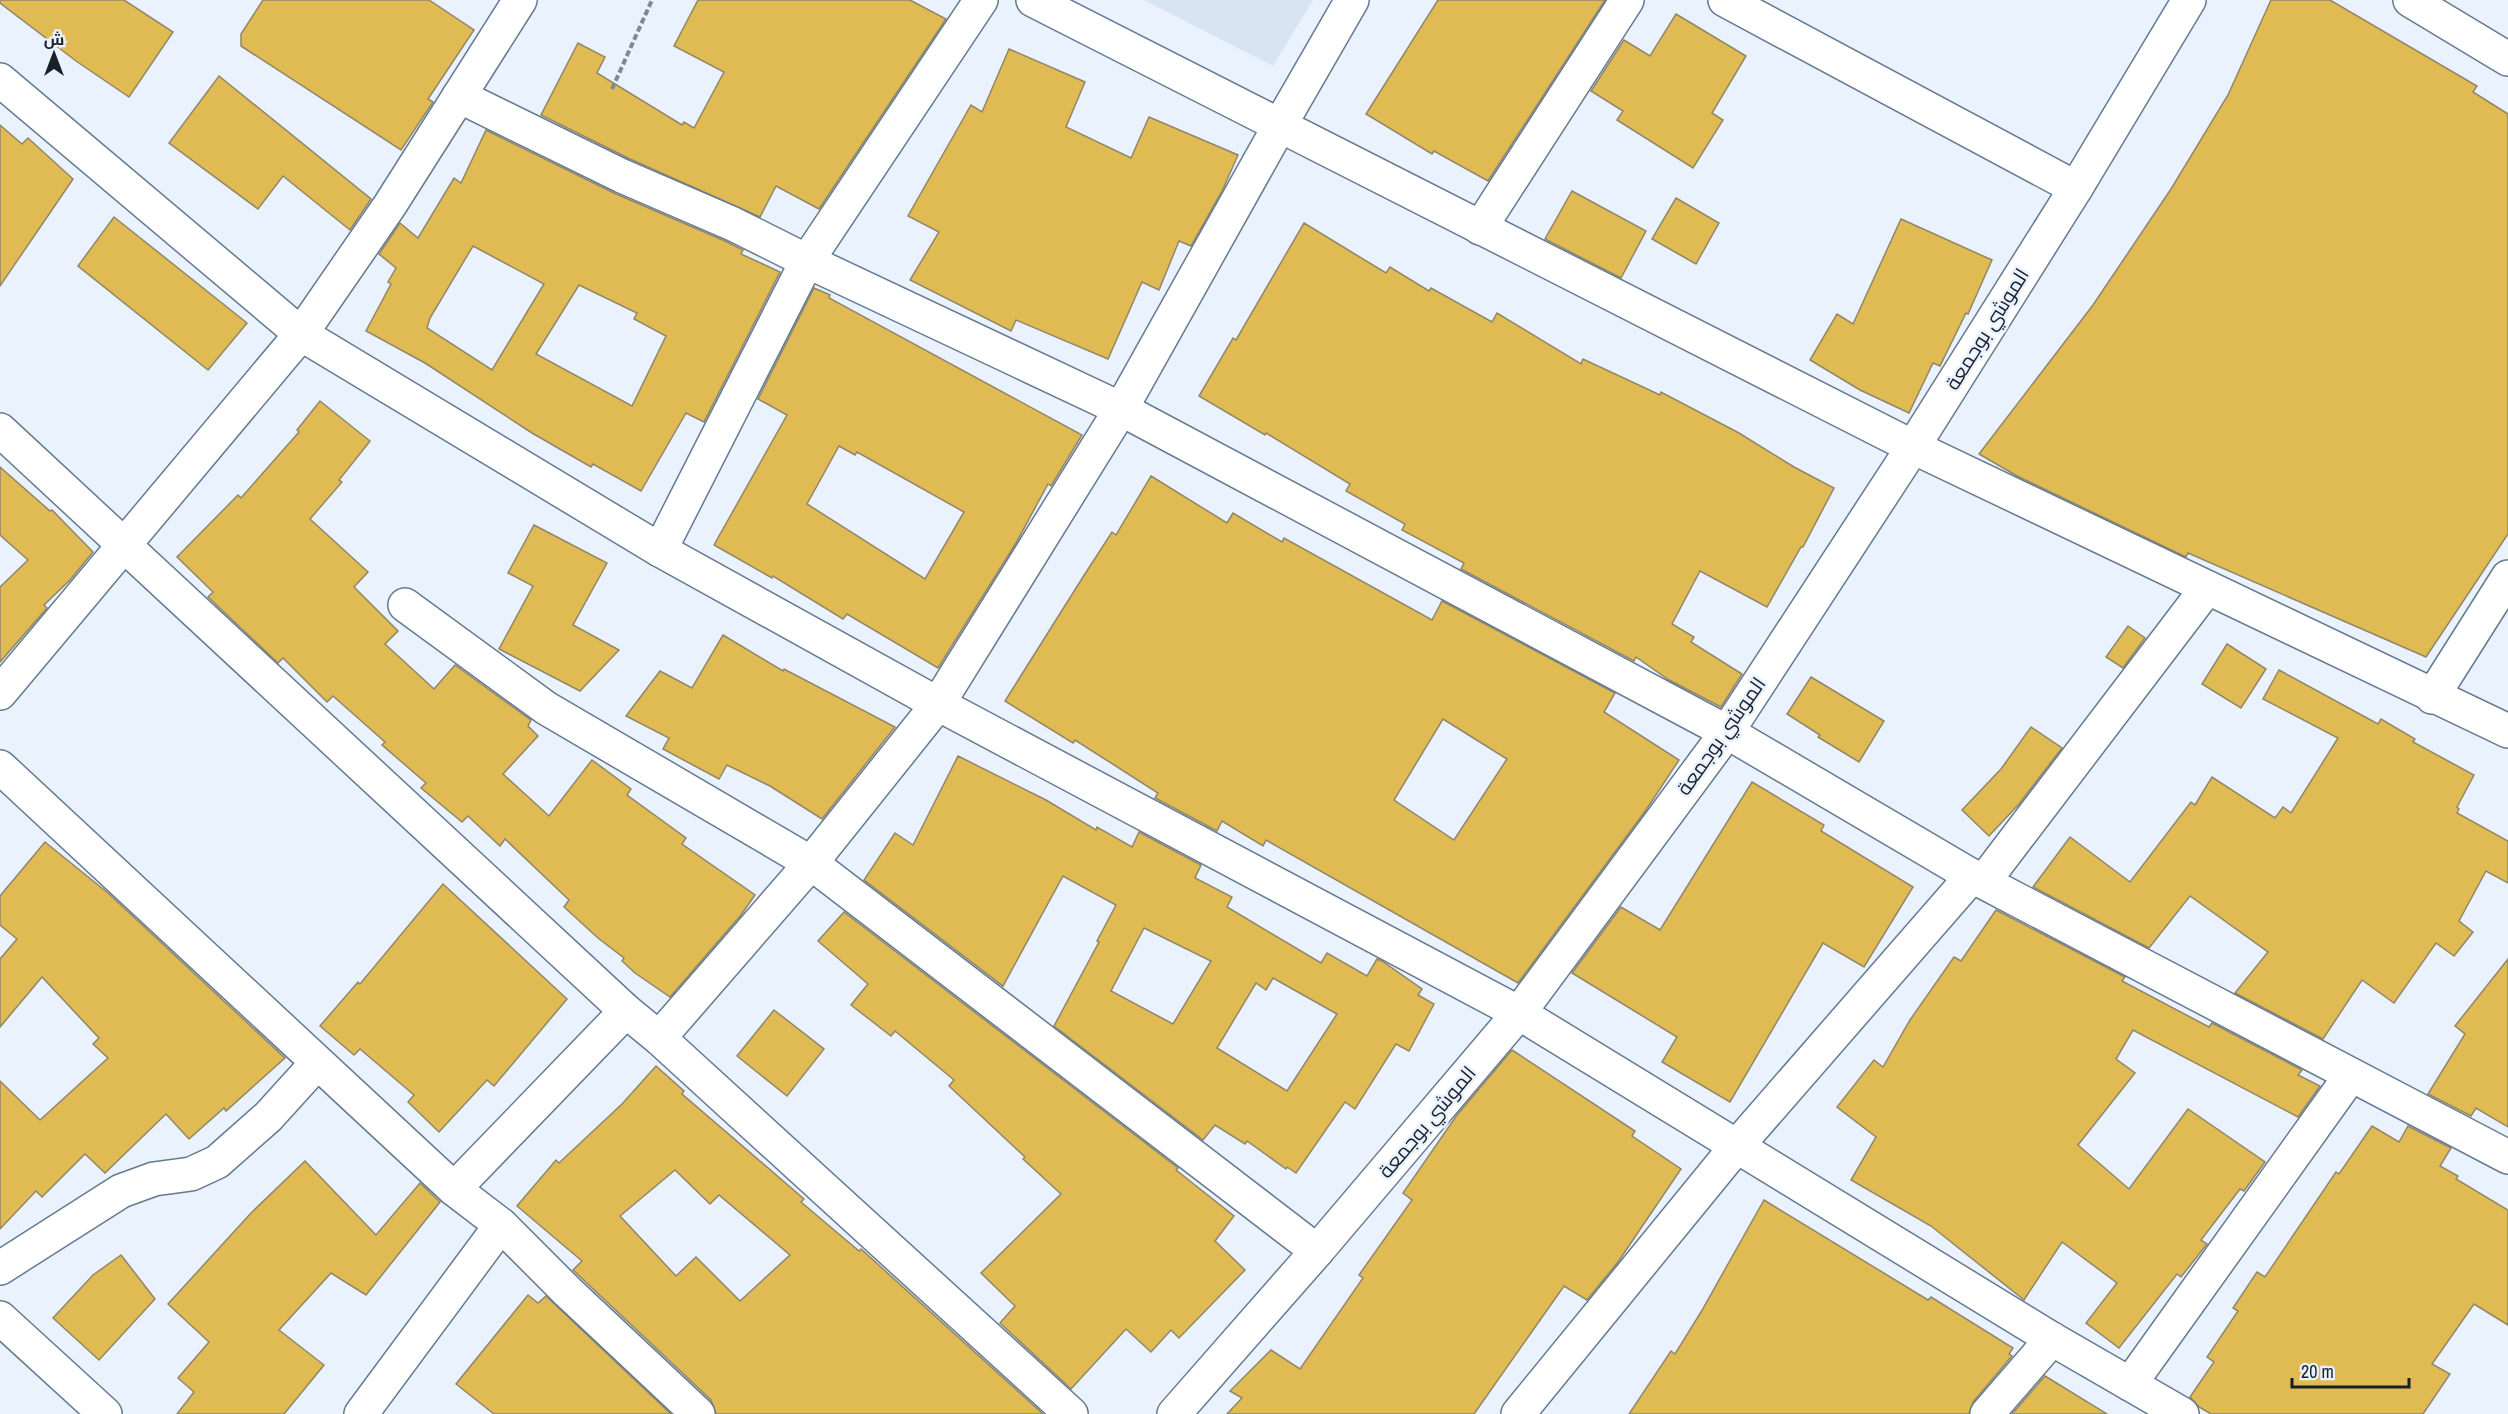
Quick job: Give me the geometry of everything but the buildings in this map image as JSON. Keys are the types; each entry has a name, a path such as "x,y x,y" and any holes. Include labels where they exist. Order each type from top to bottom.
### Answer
{"street":[{"path":"0,693 301,334 390,205 520,0"},
{"path":"660,550 807,261 981,0"},
{"path":"1033,0 1913,447 2432,697 2508,731"},
{"path":"659,1038 811,863 938,704 1121,409 1352,0"},
{"path":"1480,228 1627,0"},
{"path":"1725,0 2076,188"},
{"name":"الموشي بوجمعة","path":"1174,1414 1317,1251 1519,1013 1727,732 1913,447 2076,188 2189,0"},
{"path":"2410,0 2508,59"},
{"path":"0,80 301,334 660,550 938,704 1519,1013 2052,1339 2182,1414"},
{"path":"459,96 622,176 733,224 1121,409 1727,732 1978,878 2508,1157"},
{"path":"0,430 123,547 626,1011 659,1038 1071,1414"},
{"path":"2432,697 2508,577"},
{"path":"1518,1414 1736,1146 1978,878 2206,588"},
{"path":"405,605 546,708 811,863 1317,1251"},
{"path":"1,771 454,1190 501,1225 568,1292 698,1414"},
{"path":"454,1190 626,1011"},
{"path":"0,1268 121,1191 154,1179 190,1174 217,1162 268,1117 317,1063"},
{"path":"2130,1383 2351,1075"},
{"path":"361,1414 501,1225"},
{"path":"0,1318 105,1414"},
{"path":"1987,1414 2052,1339"}],"path":[{"path":"612,89 652,0"}],"shaded area":[{"path":"1144,0 1313,0 1273,66"}]}
